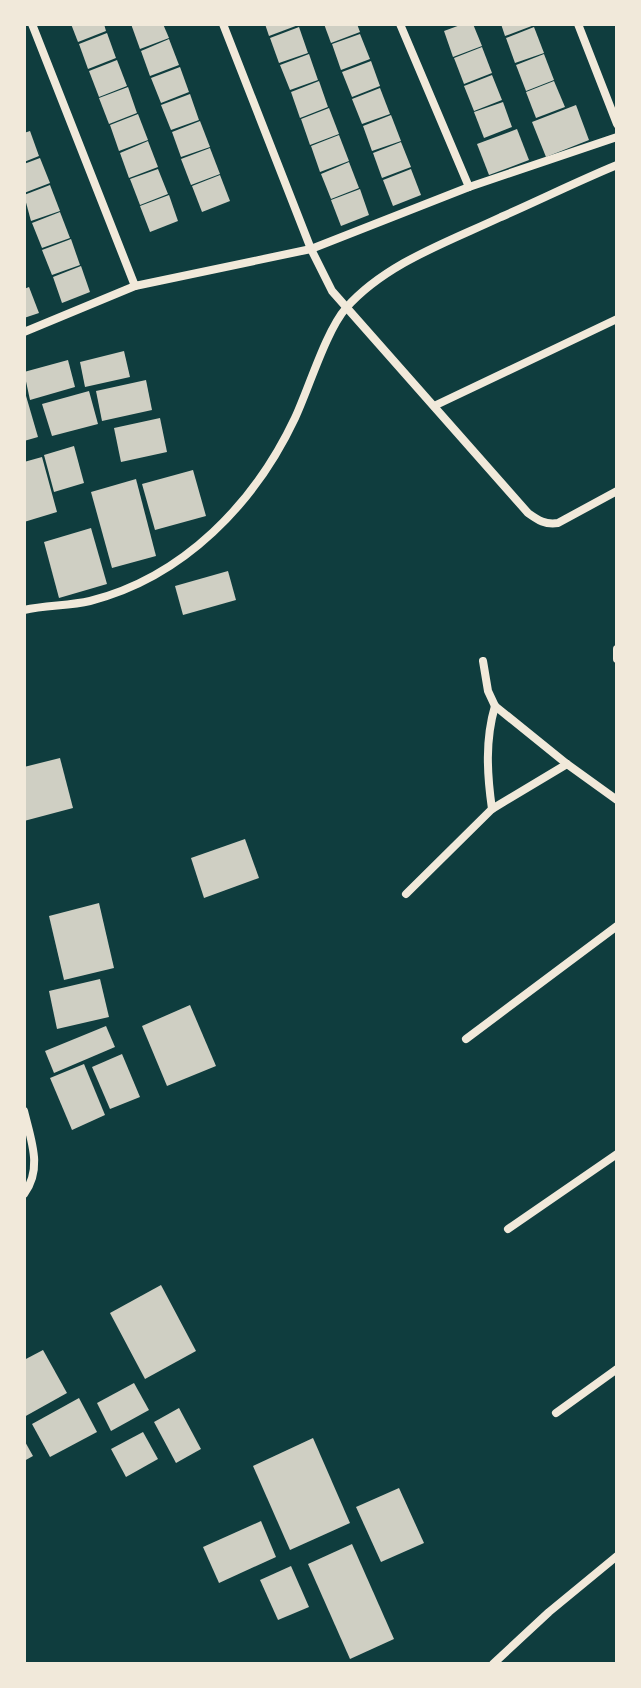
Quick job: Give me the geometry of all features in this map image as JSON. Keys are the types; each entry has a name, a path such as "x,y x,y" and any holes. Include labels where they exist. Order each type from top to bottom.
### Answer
{"street":[{"path":"32,24 135,286"},
{"path":"223,24 311,249 324,279 346,308 528,513 550,525 617,491"},
{"path":"400,24 469,187"},
{"path":"578,24 617,124"},
{"path":"24,332 135,286 311,249 469,187 617,137"},
{"path":"24,610 89,601 127,587 164,569 203,542 234,514 288,433 328,338 346,308 385,275 421,254 617,165"},
{"path":"434,406 617,319"},
{"path":"617,649 617,659"},
{"path":"483,661 488,691 495,706 617,800"},
{"path":"492,809 487,776 488,738 495,706"},
{"path":"406,894 492,809 567,764"},
{"path":"466,1039 617,926"},
{"path":"24,1111 35,1156 32,1181 24,1194"},
{"path":"508,1229 617,1154"},
{"path":"556,1413 617,1369"},
{"path":"493,1664 549,1612 617,1556"}],"building":[{"path":"71,24 104,24 106,31 78,42"},
{"path":"131,24 163,24 169,38 140,49"},
{"path":"265,24 301,24 269,36"},
{"path":"324,24 357,24 360,32 331,43"},
{"path":"473,24 482,46 453,57 444,31"},
{"path":"501,24 537,24 505,36"},
{"path":"299,27 308,53 279,63 270,38"},
{"path":"534,27 544,53 515,63 506,38"},
{"path":"107,33 116,58 88,69 79,44"},
{"path":"360,34 370,59 341,70 332,44"},
{"path":"169,39 179,65 150,76 141,51"},
{"path":"482,47 492,73 464,84 454,58"},
{"path":"309,54 318,80 290,90 280,65"},
{"path":"544,54 554,80 526,91 516,65"},
{"path":"117,60 127,86 99,97 89,71"},
{"path":"371,61 380,86 352,97 342,72"},
{"path":"180,67 189,92 161,103 151,78"},
{"path":"492,75 502,100 474,111 464,86"},
{"path":"319,81 328,107 300,118 291,92"},
{"path":"554,81 565,107 536,118 526,92"},
{"path":"128,87 137,113 109,124 99,98"},
{"path":"380,88 390,114 362,124 352,99"},
{"path":"190,94 199,120 171,130 161,105"},
{"path":"503,102 512,127 484,138 474,112"},
{"path":"576,105 589,140 546,157 532,122"},
{"path":"329,108 339,134 310,145 301,119"},
{"path":"138,114 148,140 119,151 110,125"},
{"path":"391,115 401,141 372,151 363,126"},
{"path":"200,121 210,147 181,157 172,132"},
{"path":"517,129 529,160 489,175 477,144"},
{"path":"30,131 39,156 24,162 24,133"},
{"path":"339,135 349,161 320,172 311,146"},
{"path":"148,141 158,167 129,178 120,153"},
{"path":"401,142 411,167 382,178 373,153"},
{"path":"210,148 220,174 191,185 181,159"},
{"path":"40,158 50,183 24,193 24,164"},
{"path":"349,162 359,188 331,199 321,174"},
{"path":"158,169 168,194 140,205 130,179"},
{"path":"411,169 421,195 393,206 383,180"},
{"path":"220,175 230,201 202,212 192,186"},
{"path":"50,185 60,211 31,221 24,195"},
{"path":"360,189 369,215 341,226 331,200"},
{"path":"169,195 178,221 150,232 140,206"},
{"path":"60,212 70,238 42,248 32,223"},
{"path":"71,239 80,265 52,275 42,250"},
{"path":"81,266 90,292 62,303 53,277"},
{"path":"29,287 39,313 24,318 24,289"},
{"path":"124,351 130,377 85,387 80,362"},
{"path":"68,360 75,387 30,400 24,372"},
{"path":"146,380 152,410 102,421 96,391"},
{"path":"24,389 38,437 24,441"},
{"path":"89,391 98,424 52,436 42,404"},
{"path":"160,418 167,452 121,462 114,428"},
{"path":"74,446 84,483 54,492 44,455"},
{"path":"42,457 57,512 24,522 24,462"},
{"path":"193,470 206,516 155,530 142,484"},
{"path":"136,479 156,556 112,568 91,492"},
{"path":"91,528 107,584 59,598 44,542"},
{"path":"228,571 236,600 183,615 175,586"},
{"path":"60,758 73,808 24,821 24,767"},
{"path":"245,839 259,878 204,898 191,858"},
{"path":"99,903 114,968 64,980 49,916"},
{"path":"100,979 109,1017 57,1029 49,991"},
{"path":"190,1005 216,1066 167,1086 142,1026"},
{"path":"106,1026 115,1047 54,1073 45,1051"},
{"path":"122,1054 140,1097 110,1109 92,1067"},
{"path":"84,1064 105,1115 72,1130 50,1078"},
{"path":"161,1285 196,1351 145,1379 110,1313"},
{"path":"43,1350 67,1393 24,1417 24,1360"},
{"path":"134,1383 149,1410 111,1431 97,1403"},
{"path":"79,1398 97,1432 50,1457 32,1424"},
{"path":"179,1408 201,1449 176,1463 154,1422"},
{"path":"143,1432 158,1459 126,1477 111,1449"},
{"path":"313,1438 350,1523 290,1550 253,1466"},
{"path":"24,1440 33,1456 24,1461"},
{"path":"399,1488 424,1543 381,1562 356,1507"},
{"path":"261,1521 276,1557 219,1583 203,1547"},
{"path":"352,1544 394,1639 350,1659 308,1564"},
{"path":"291,1566 309,1607 278,1620 260,1580"}]}
